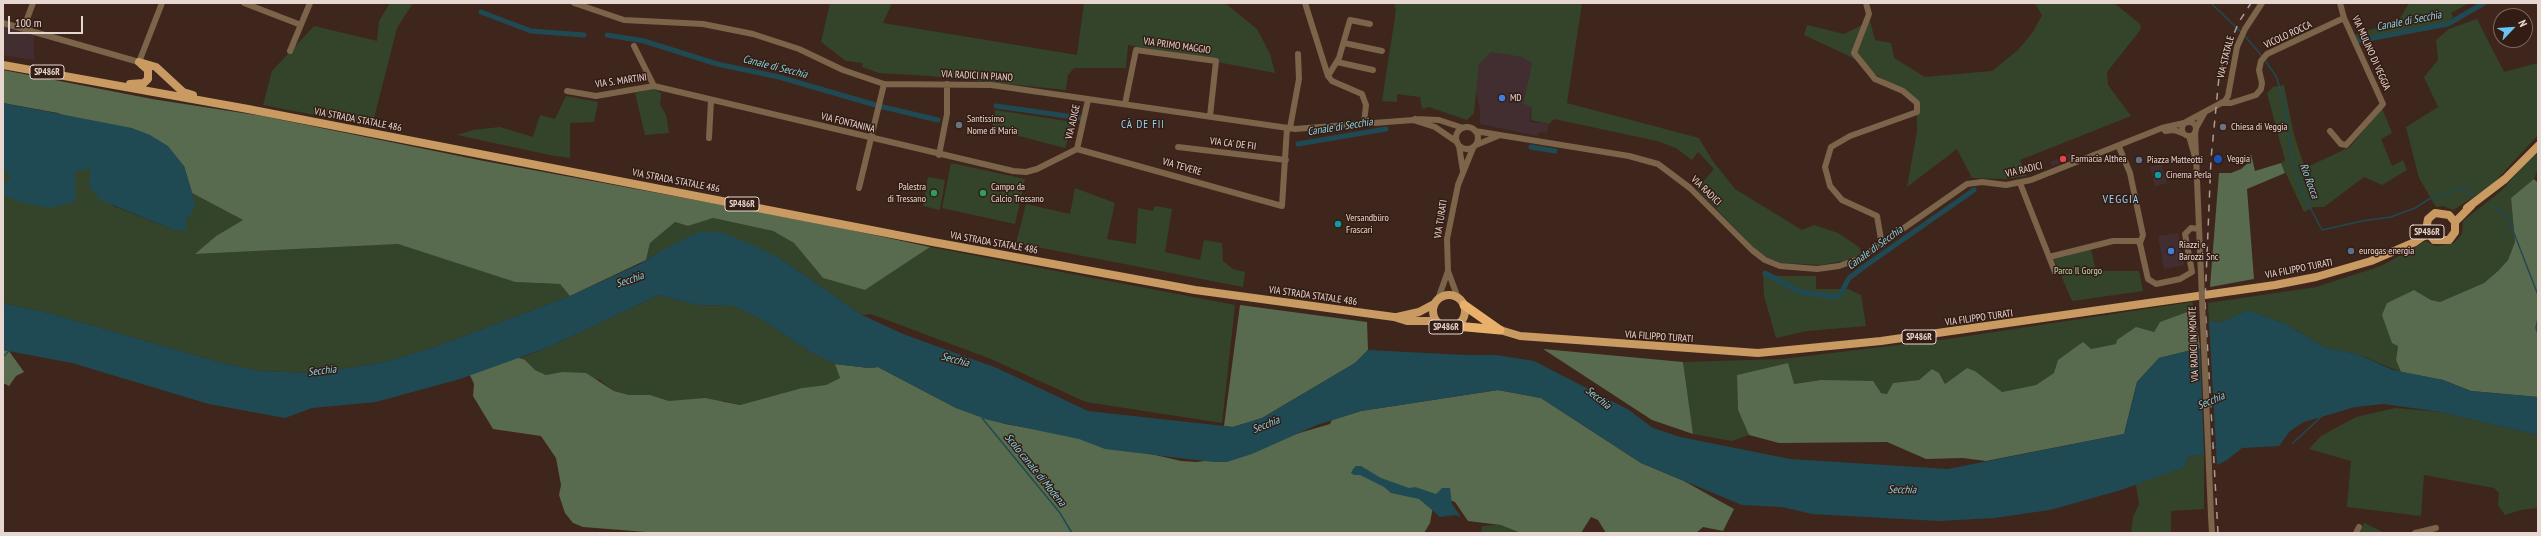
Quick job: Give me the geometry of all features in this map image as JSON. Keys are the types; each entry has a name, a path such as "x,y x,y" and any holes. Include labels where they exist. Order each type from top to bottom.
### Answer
{"highway":[{"name":"SP486R","path":"1461,302 1500,330"},
{"name":"SP486R","path":"1456,326 1500,330"}],"main road":[{"path":"92,81 132,84 144,83 149,74 139,62"},
{"path":"139,62 156,68 183,92 211,98 222,104"},
{"name":"VIA STRADA STATALE 486","path":"3,65 222,104 1133,279 1195,290 1394,317"},
{"name":"SP486R","path":"2455,222 2471,206 2505,179 2538,146"},
{"name":"SP486R","path":"2449,215 2471,206"},
{"name":"SP486R","path":"2440,212 2449,215 2455,222 2455,232 2449,240 2439,242 2427,234 2426,223 2431,215 2440,212"},
{"name":"VIA FILIPPO TURATI","path":"1500,330 1527,336 1758,353 1874,342 2302,280 2371,261 2415,242 2427,234"},
{"name":"SP486R","path":"1448,294 1461,302 1463,319 1456,326 1450,327 1430,321 1407,321 1394,317 1419,312 1448,294"},
{"name":"SP486R","path":"1436,302 1433,315 1439,324"}],"street":[{"path":"24,27 33,3"},
{"path":"3,23 24,27 139,62 162,3"},
{"path":"244,3 301,25"},
{"path":"290,51 310,3"},
{"name":"VIA RADICI IN PIANO","path":"574,3 624,20 703,24 752,34 799,48 843,70 884,84 990,85 1289,128 1413,120 1422,118 1439,120 1463,128"},
{"path":"1304,3 1328,76 1332,81 1362,94 1366,105 1364,123"},
{"path":"1866,3 1870,14 1854,53 1875,79 1903,91 1917,103 1917,112 1850,136 1831,147 1824,167 1830,186 1842,200 1877,216 1882,245"},
{"name":"VIA STATALE","path":"2223,103 2228,96 2232,68 2240,37 2262,3"},
{"name":"VIA MULINO DI VEGGIA","path":"2330,131 2341,144 2346,145 2383,104 2344,18 2340,3"},
{"name":"VICOLO ROCCA","path":"2223,103 2256,95 2261,89 2262,83 2259,70 2261,61 2267,54 2344,18"},
{"path":"1328,76 1337,62 1350,20 1370,24"},
{"path":"1344,43 1382,51"},
{"path":"634,46 654,86"},
{"name":"VIA PRIMO MAGGIO","path":"1126,104 1136,50 1216,61 1210,116"},
{"path":"1286,160 1289,128 1299,79 1298,54"},
{"path":"1337,62 1373,70"},
{"path":"859,188 884,84"},
{"path":"939,155 947,114 947,84"},
{"name":"VIA S. MARTINI","path":"567,91 596,96 654,86"},
{"name":"VIA FONTANINA","path":"654,86 939,155 1026,172 1077,149"},
{"path":"709,138 711,100"},
{"name":"VIA ADIGE","path":"1077,149 1088,100"},
{"path":"2182,133 2181,128 2185,122 2223,103"},
{"path":"2189,136 2196,130 2208,110"},
{"name":"VIA RADICI IN PIANO","path":"1413,120 1435,127 1458,144"},
{"path":"2185,122 2191,122 2196,130 2198,156 2196,158"},
{"name":"VIA RADICI","path":"1475,131 1629,156 1658,164 1672,172 1690,188 1752,250 1765,260 1780,266 1806,269 1839,266 1861,258 1882,245 1967,184 1982,182 2006,185 2020,183 2185,122"},
{"path":"1474,146 1478,138 1475,131 1470,128 1463,128 1458,132 1458,144 1464,149 1474,146 1500,135"},
{"path":"2119,147 2130,173 2142,235 2140,243 2148,279 2152,283 2180,279 2192,272 2185,234 2191,228 2199,229 2196,158 2189,136 2174,130 2159,131"},
{"name":"VIA TURATI","path":"1458,144 1463,171"},
{"name":"VIA TURATI","path":"1448,271 1447,239 1452,205 1463,171 1474,146"},
{"name":"VIA CA' DE FII","path":"1178,147 1286,160"},
{"name":"VIA TEVERE","path":"1077,149 1282,206 1286,160"},
{"path":"2020,183 2055,272"},
{"name":"VIA RADICI IN MONTE","path":"2199,229 2212,533"},
{"path":"2049,257 2113,241 2140,243"},
{"path":"1436,302 1448,271"},
{"path":"1448,271 1461,302"},
{"path":"2415,533 2436,528"}],"shaded area":[{"path":"3,20 34,25 34,60 3,55"},
{"path":"1491,52 1522,57 1532,63 1523,104 1532,107 1529,122 1549,124 1547,133 1539,132 1538,136 1480,124 1480,110 1476,91 1479,64"},
{"name":"Farmacia Althea","path":"2073,152 2075,157 2052,166 2050,162"},
{"name":"Cinema Perla","path":"2161,164 2167,183 2155,186 2150,167"},
{"name":"Riazzi e Barozzi Snc","path":"2178,233 2184,265 2164,269 2158,236"}],"green space":[{"path":"390,3 413,3 397,28 372,126 263,105 272,71 314,26 377,41 379,21"},
{"path":"830,3 892,3 883,23 1077,55 1084,3 1225,3 1257,29 1270,54 1275,73 1128,45 1126,68 1074,68 1068,75 1066,90 930,76 879,73 862,67 863,63 846,61 821,42"},
{"path":"1394,3 1582,3 1567,103 1699,138 1712,160 1735,189 1802,230 1814,225 1838,233 1859,247 1862,254 1843,261 1821,265 1782,263 1768,258 1754,248 1697,189 1714,169 1698,152 1692,160 1676,148 1657,141 1554,119 1549,124 1531,120 1532,107 1523,104 1532,63 1522,57 1491,52 1479,64 1474,113 1467,120 1429,107 1422,109 1420,97 1397,94 1397,102 1382,101 1396,10"},
{"path":"2035,3 2114,3 2140,24 2141,29 2107,72 2108,85 2131,116 2020,160 2027,176 2004,179 1972,178 1957,149 1907,187 1917,132 1917,103 1851,57 1804,35 1807,25 1844,34 1870,21 1875,40 1891,43 1894,58 1925,77 1992,71 2018,50 2033,32 2042,15"},
{"path":"2409,3 2469,3 2451,13 2453,17 2446,23 2356,39 2355,35 2399,20"},
{"path":"2477,19 2504,72 2538,63 2538,135 2491,186 2453,210 2443,206 2436,207 2419,178 2406,127 2438,107 2424,77 2438,60 2436,40 2449,29"},
{"path":"3,70 152,99 262,116 484,161 804,220 930,247 865,290 823,278 794,243 773,231 713,218 688,226 675,222 650,243 646,260 570,296 560,284 515,282 398,244 195,254 216,236 243,220 192,193 184,166 58,113 3,103"},
{"path":"2284,85 2294,135 2305,168 2350,147 2382,108 2392,133 2381,139 2392,166 2403,160 2407,170 2382,185 2364,177 2324,207 2314,207 2304,212 2281,163 2285,160 2267,93 2273,87"},
{"path":"654,89 661,93 660,105 666,115 669,133 645,135 635,93"},
{"path":"566,96 598,102 594,122 570,123 570,158 457,135 473,130 500,127 533,137 540,115 555,119"},
{"path":"995,110 1073,122 1065,148 992,129"},
{"path":"2538,149 2538,168 2534,179 2511,198 2515,242 2508,260 2498,271 2484,283 2440,302 2431,300 2414,290 2387,303 2398,345 2396,360 2401,372 2357,354 2324,347 2286,324 2248,310 2222,322 2209,321 2208,303 2316,287 2381,266 2426,241 2435,246 2454,243 2462,234 2463,221 2501,191"},
{"path":"2251,154 2255,171 2281,163 2285,173 2247,189 2254,279 2210,287 2219,173 2231,173 2241,169 2249,162"},
{"name":"Campo da Calcio Tressano","path":"951,163 1025,179 1015,224 942,208"},
{"path":"3,167 10,178 75,201 75,172 91,167 113,206 174,230 185,222 194,207 192,193 243,220 216,236 195,254 398,244 515,282 560,284 570,296 432,348 380,363 313,373 259,371 222,363 49,313 3,303"},
{"name":"Palestra di Tressano","path":"928,177 945,180 940,210 923,206"},
{"path":"2534,179 2538,183 2538,397 2471,391 2443,380 2401,372 2396,360 2398,346 2392,343 2382,315 2387,303 2414,290 2431,300 2440,302 2484,283 2508,260 2515,242 2511,198"},
{"path":"1075,188 1115,203 1107,239 1136,244 1138,208 1153,211 1155,206 1172,209 1165,252 1200,260 1204,240 1222,243 1223,261 1233,269 1245,272 1243,287 1016,243 1026,204 1070,214"},
{"path":"713,218 773,231 794,243 823,278 865,290 930,247 1235,305 1222,423 1086,402 991,359 871,314 862,315 778,257 662,250 646,260 650,243 675,222 688,226"},
{"name":"Parco Il Gorgo","path":"2091,249 2096,271 2139,271 2143,291 2072,301 2054,259"},
{"path":"1763,272 1779,276 1816,276 1816,289 1848,289 1861,295 1866,326 1807,331 1776,338 1764,296"},
{"path":"659,295 696,305 733,306 759,318 809,351 835,364 840,378 826,385 802,388 740,405 724,401 669,401 650,395 629,395 614,391 600,380 562,372 546,375 535,370 520,358 549,347"},
{"path":"2192,302 2195,309 2160,322 2154,332 2116,344 2091,349 2036,385 2002,392 1975,371 1967,368 1945,384 1939,373 1932,369 1919,380 1893,383 1888,394 1821,380 1793,384 1788,363 1737,375 1738,410 1749,435 1732,441 1693,434 1683,362 1782,359 1948,339"},
{"path":"1240,305 1367,322 1368,350 1355,363 1262,418 1233,427 1224,426"},
{"path":"2195,309 2200,348 2159,358 2137,382 2124,434 1986,461 1963,458 1926,459 1887,442 1779,443 1749,435 1738,410 1737,375 1788,363 1794,384 1821,380 1873,381 1881,393 1887,394 1893,383 1919,380 1932,369 1939,373 1945,384 1967,368 1975,371 2002,392 2036,385 2054,373 2058,360 2083,342 2091,349 2116,344 2117,340 2136,327 2154,332 2160,322"},
{"path":"1543,349 1683,362 1693,434 1652,420"},
{"path":"3,350 9,351 24,372 16,376 9,386 3,383"},
{"path":"511,355 525,360 535,370 546,375 562,372 586,373 614,391 629,395 650,395 669,401 705,398 740,405 802,388 826,385 840,378 835,364 869,368 878,367 956,408 1005,424 1074,436 1181,461 1197,462 1228,458 1279,439 1330,424 1332,420 1361,411 1498,390 1541,398 1641,463 1684,481 1734,509 1723,531 1703,527 1696,533 1606,533 1598,520 1591,517 1581,533 1521,533 1501,525 1468,521 1455,502 1442,497 1434,501 1430,523 1424,533 659,533 583,527 573,523 565,513 559,495 561,485 556,458 541,436 493,429 473,396 474,384 468,371"},
{"path":"2395,408 2440,412 2538,435 2538,508 2521,510 2505,515 2498,505 2499,493 2494,488 2424,475 2421,516 2347,507 2351,461 2309,449 2321,436 2356,417"},
{"path":"2204,454 2204,509 2171,511 2171,533 2131,533 2133,517 2139,504 2136,484 2185,467 2188,457"},
{"path":"2364,523 2385,533 2360,533"},
{"path":"1509,524 1525,533 1481,533 1482,526"}],"water":[{"path":"3,103 132,128 150,135 168,146 184,166 195,207 185,222 186,230 174,230 100,200 89,186 91,168 75,172 76,201 51,208 19,202 4,195 3,185 10,178 3,167"},
{"name":"Secchia","path":"699,232 720,232 746,242 778,257 862,315 903,334 997,368 1088,411 1233,427 1262,418 1355,363 1368,350 1465,355 1496,355 1534,361 1629,410 1653,428 1680,437 1790,459 1948,469 2124,434 2137,382 2159,358 2200,348 2204,454 2188,457 2185,467 2121,490 2050,510 1994,518 1939,521 1812,514 1782,507 1742,505 1641,463 1541,398 1498,390 1361,411 1317,425 1252,454 1227,462 1213,462 1105,449 1079,439 988,420 956,408 878,367 869,368 835,364 809,351 759,318 733,306 696,305 659,295 549,347 460,379 376,402 312,408 285,418 209,404 72,363 3,350 3,303 49,313 222,363 259,371 313,373 380,363 432,348 570,296 640,264 662,250"},
{"path":"2248,310 2286,324 2324,347 2357,354 2393,370 2443,380 2471,391 2538,397 2538,435 2440,412 2384,404 2355,407 2304,422 2290,431 2279,446 2242,448 2227,460 2217,465 2209,321 2222,322"},
{"path":"1356,466 1361,466 1381,478 1409,488 1415,487 1436,494 1442,488 1450,488 1452,504 1461,517 1455,515 1440,517 1419,499 1391,493 1384,487 1360,475 1354,475 1351,473"}],"waterway":[{"name":"Rio Rocca","path":"2211,3 2241,32"},
{"name":"Canale di Secchia","path":"2357,41 2448,24 2484,3"},
{"name":"Canale di Secchia","path":"481,12 531,31 584,35"},
{"name":"Canale di Secchia","path":"607,35 644,41 717,64 779,77 879,106 938,120"},
{"name":"Rio Rocca","path":"2244,35 2262,56"},
{"name":"Rio Rocca","path":"2264,59 2276,76 2285,104 2290,151 2302,192 2322,230 2362,221 2391,217 2415,208 2429,199 2461,189 2473,195"},
{"name":"Canale di Secchia","path":"996,106 1081,118"},
{"name":"Canale di Secchia","path":"1298,144 1386,129"},
{"name":"Canale di Secchia","path":"1531,147 1555,151"},
{"name":"Canale di Secchia","path":"1765,273 1800,292 1835,297 1841,293 1849,278 1974,190"},
{"name":"Rio Rocca","path":"2493,207 2507,215 2538,295"},
{"name":"Rio Rocca","path":"2538,318 2536,328 2538,334"},
{"path":"3,357 10,350"},
{"path":"2293,443 2322,416"},
{"name":"Scolo canale di Modena","path":"982,418 1060,513 1072,533"},
{"path":"2210,446 2218,448"}],"railway":[{"path":"2218,533 2205,303 2211,159 2219,77 2226,52 2239,22 2251,3"}],"place":[{"name":"MD","path":"1502,98"},
{"name":"Santissimo Nome di Maria","path":"959,125"},
{"name":"Chiesa di Veggia","path":"2223,127"},
{"name":"Farmacia Althea","path":"2063,159"},
{"name":"Veggia","path":"2218,159"},
{"name":"Piazza Matteotti","path":"2139,160"},
{"name":"Cinema Perla","path":"2158,175"},
{"name":"Palestra di Tressano","path":"934,193"},
{"name":"Campo da Calcio Tressano","path":"983,193"},
{"name":"Versandbüro Frascari","path":"1338,224"},
{"name":"Riazzi e Barozzi Snc","path":"2171,251"},
{"name":"eurogas energia","path":"2351,251"}],"district":[{"name":"CÀ DE FII","path":"1143,125"},
{"name":"VEGGIA","path":"2121,200"}]}
